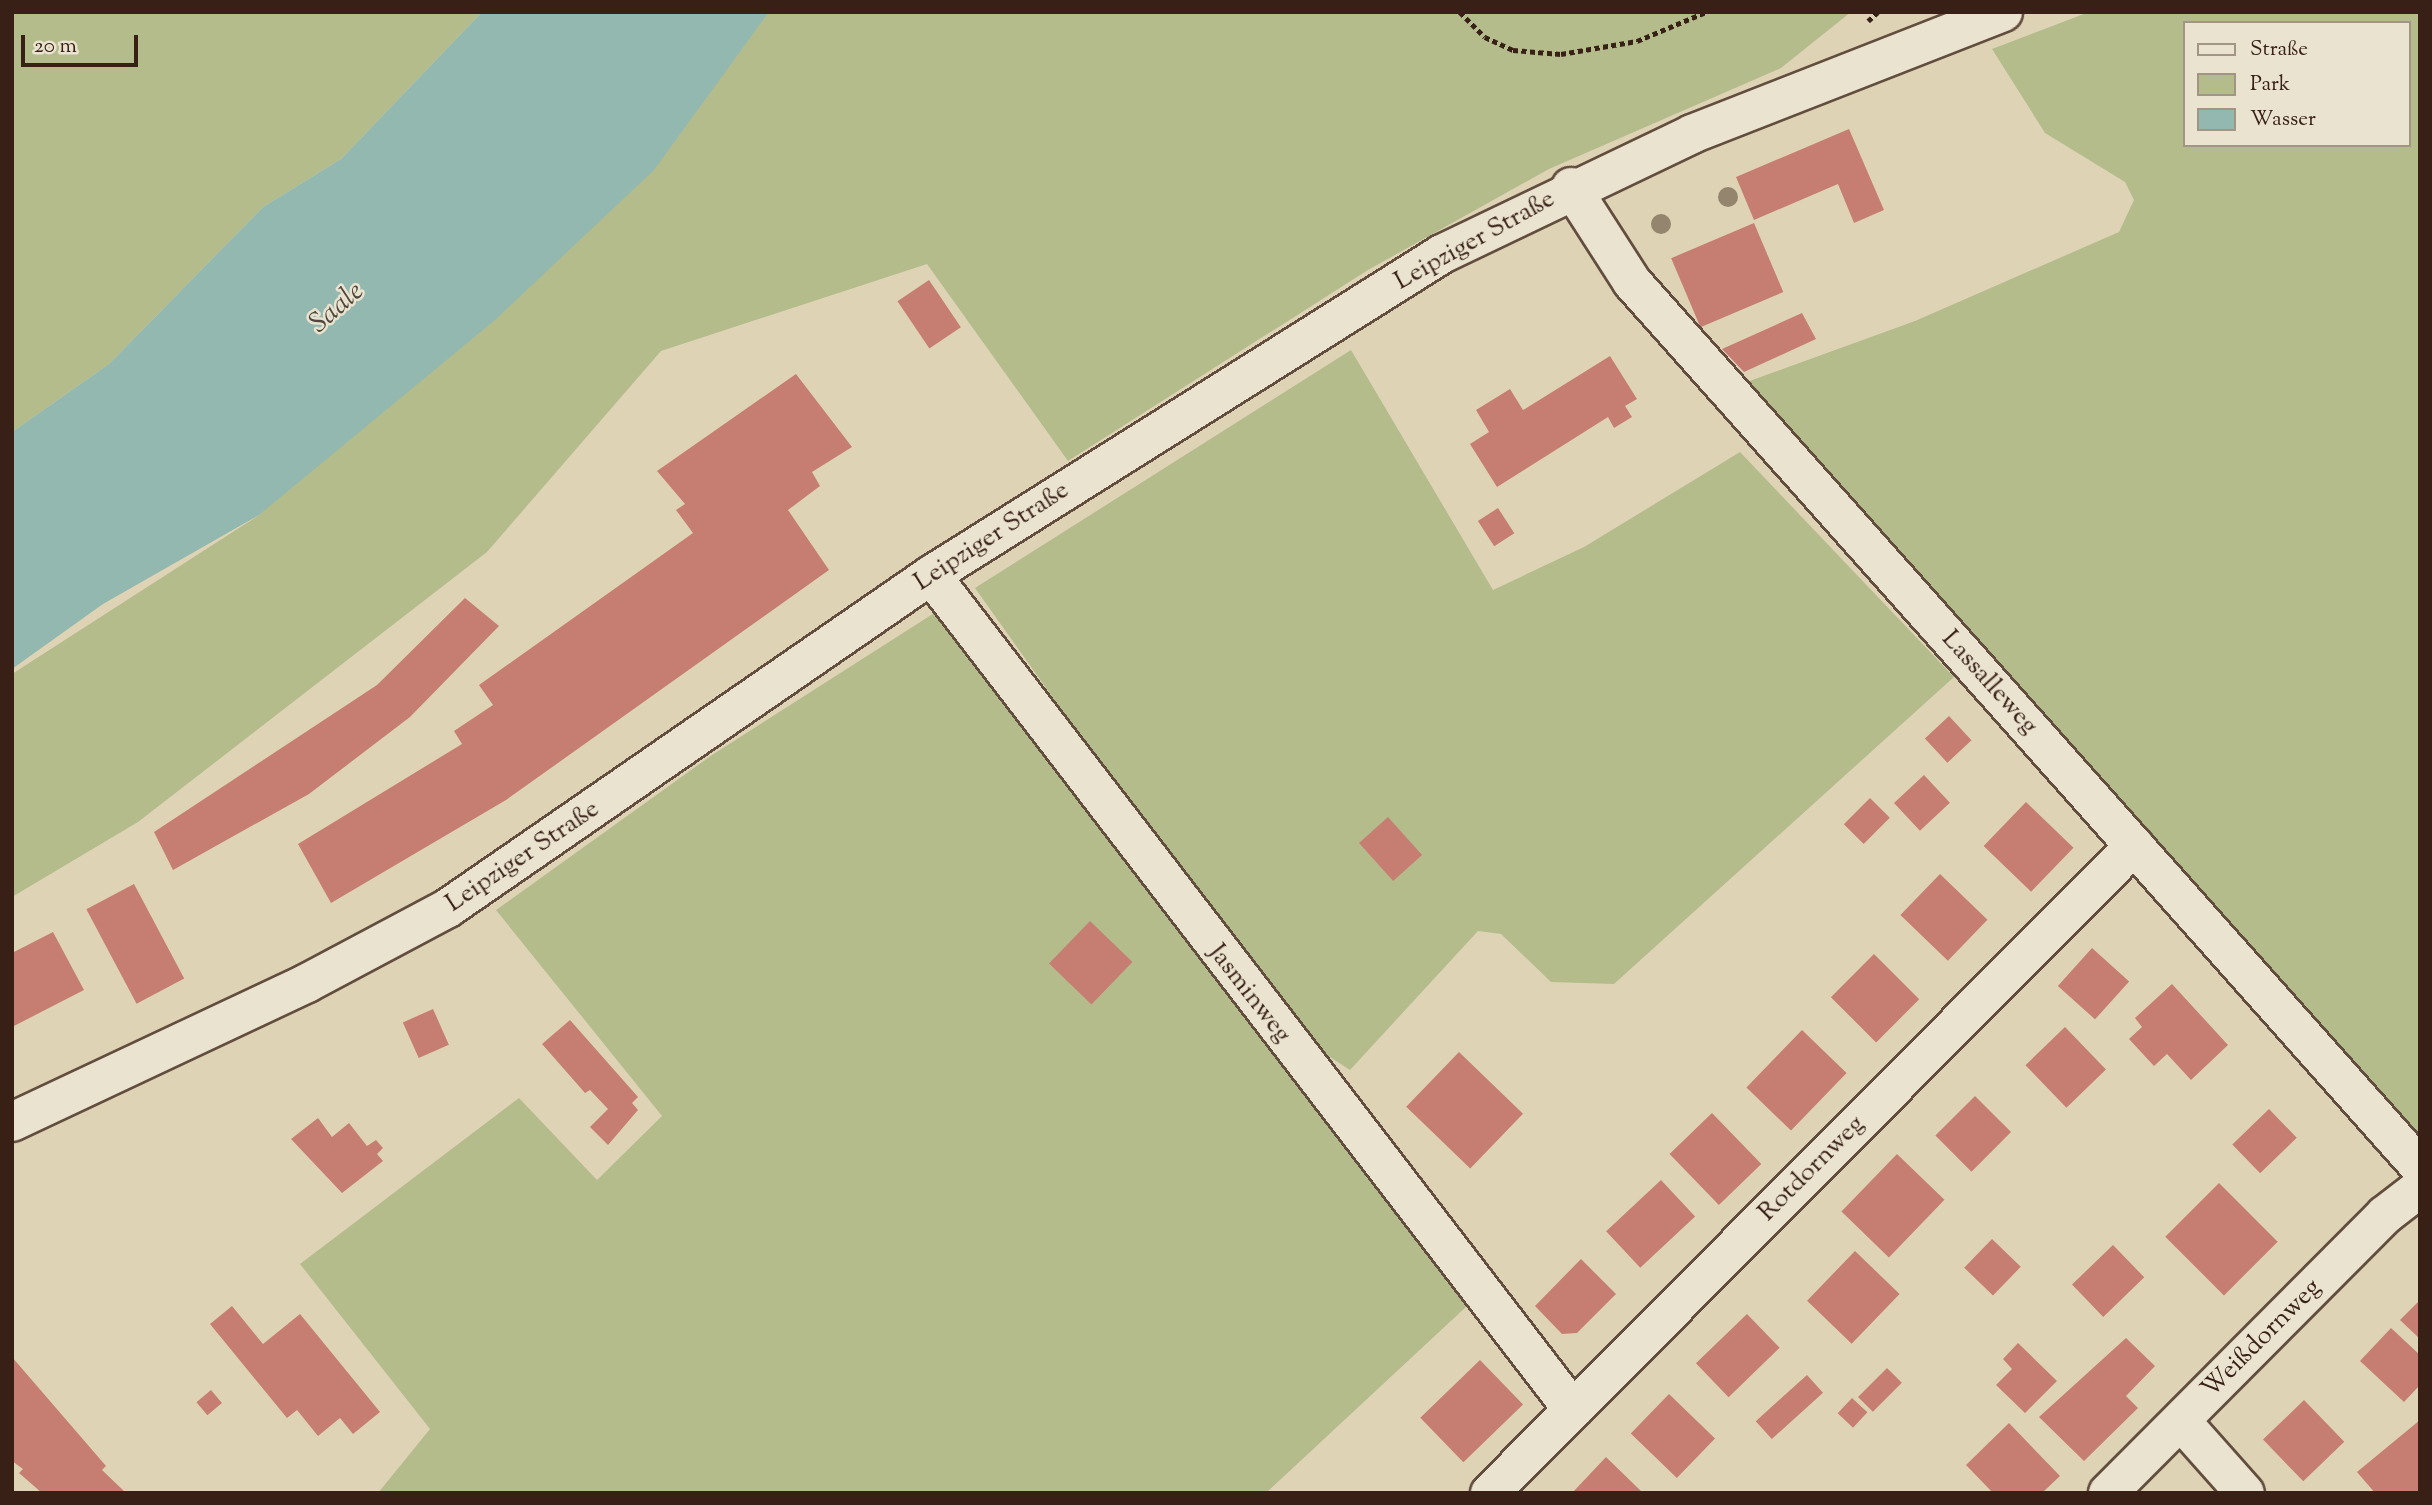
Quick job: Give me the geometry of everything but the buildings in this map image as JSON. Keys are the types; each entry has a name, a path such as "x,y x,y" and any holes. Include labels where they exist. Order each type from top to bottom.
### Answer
{"street":[{"name":"Leipziger Straße","path":"12,1122 307,983 448,908 931,575 1442,254 1572,187 2003,12"},
{"name":"Lassalleweg","path":"1572,187 1632,282 2420,1167"},
{"name":"Jasminweg","path":"931,575 1573,1410"},
{"name":"Rotdornweg","path":"1490,1493 2134,846"},
{"name":"Weißdornweg","path":"2108,1493 2420,1188"},
{"path":"2180,1421 2245,1493"}],"path":[{"path":"1460,12 1485,37 1514,50 1561,54 1637,41 1706,12"}],"green space":[{"path":"12,12 482,12 341,159 263,207 109,364 12,432"},
{"path":"757,12 1851,12 1781,68 1549,169 1368,270 1068,461 927,264 661,351 487,552 138,822 12,897 12,674 259,515"},
{"path":"2089,12 2420,12 2420,1141 1744,383 1915,321 2119,232 2134,200 2125,182 2045,133 1992,49"},
{"path":"1351,350 1493,590 1584,547 1740,452 1954,677 1614,984 1551,982 1501,934 1478,931 1350,1070 1290,1031 975,588"},
{"path":"939,610 1467,1306 1266,1493 378,1493 430,1429 300,1264 519,1098 597,1180 662,1116 496,910 712,755"}],"water":[{"name":"Saale","path":"482,12 769,12 654,170 495,320 259,515 103,604 12,669 12,432 109,364 263,207 341,159"}]}
